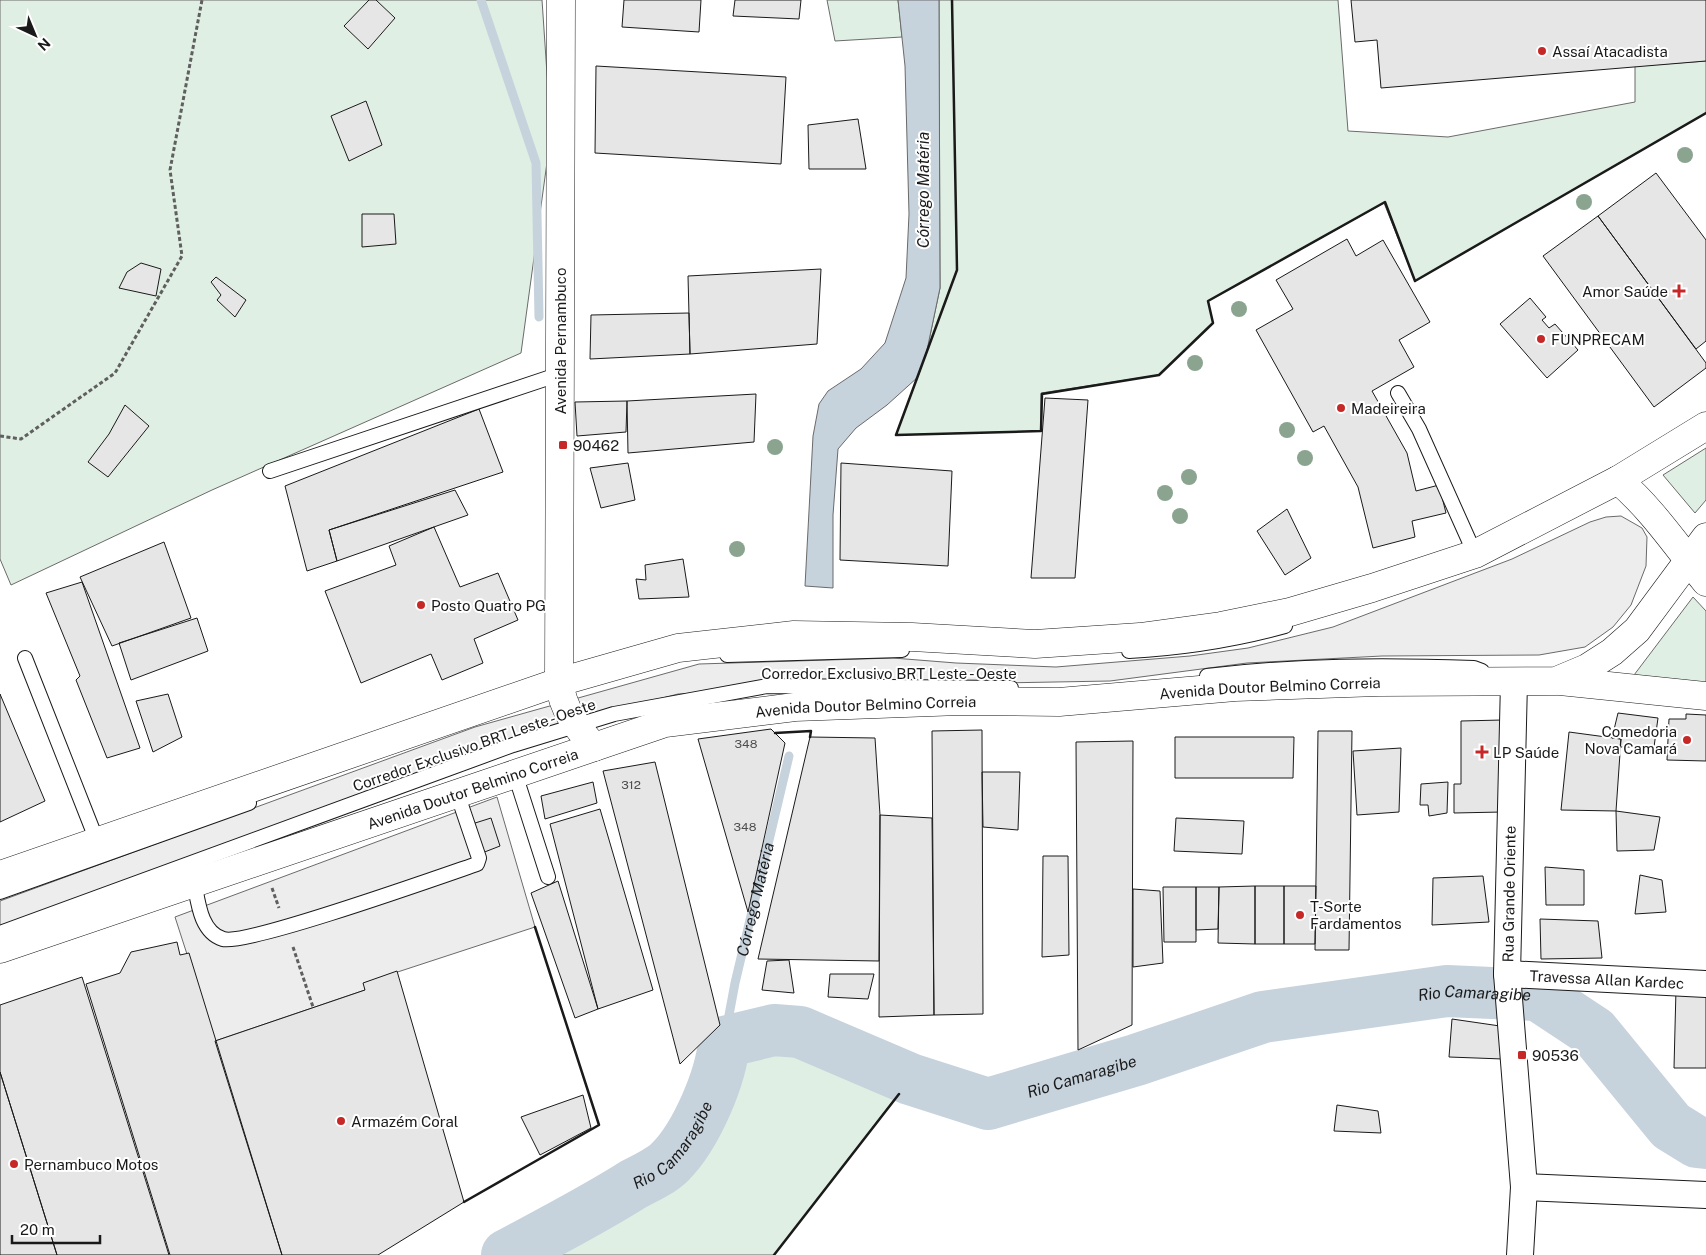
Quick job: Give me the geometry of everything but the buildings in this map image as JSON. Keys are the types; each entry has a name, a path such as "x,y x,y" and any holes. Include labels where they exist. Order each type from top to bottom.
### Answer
{"main road":[{"name":"Avenida Pernambuco","path":"559,688 561,0"},
{"path":"0,875 678,648 794,634 1036,644 1140,637 1221,626 1290,612 1372,588 1466,557 1618,480 1706,426"},
{"path":"1618,480 1639,497 1662,523 1706,582"},
{"name":"Avenida Doutor Belmino Correia","path":"0,949 194,881 664,723 795,707 960,701 1059,702 1235,687 1378,682 1556,681 1587,668 1612,652 1637,630 1688,559 1706,538"},
{"path":"1556,681 1706,696"},
{"path":"559,688 568,715 594,747"}],"street":[{"name":"Rua Grande Oriente","path":"1514,682 1509,992 1524,1187 1520,1255"},
{"name":"Travessa Allan Kardec","path":"1509,992 1706,984"},
{"path":"1524,1187 1706,1195"}],"lane":[{"path":"270,471 560,374"},
{"path":"1398,393 1419,429 1466,557"},
{"path":"25,658 97,841"},
{"name":"Corredor Exclusivo BRT Leste - Oeste","path":"0,933 504,748 575,725 614,714 767,686 946,686 1060,690 1173,681 1252,670 1377,664 1474,668 1514,682"},
{"name":"Corredor Exclusivo BRT Leste - Oeste","path":"0,892 559,688"},
{"path":"515,774 548,878"},
{"path":"194,881 203,921 215,936 225,940 249,937 286,927 478,864 479,858 457,793"}],"path":[{"path":"0,436 20,439 115,373 182,256 170,170 202,0"}],"green space":[{"path":"0,0 542,0 551,133 521,353 212,490 11,585 0,559"},
{"path":"827,0 898,0 902,37 835,41"},
{"path":"939,0 1338,0 1348,131 1448,137 1635,102 1635,66 1706,61 1706,113 1415,281 1384,203 1208,301 1213,323 1159,375 1041,393 1041,431 896,435 927,350 940,288"},
{"path":"1706,448 1706,500 1695,513 1663,475"},
{"path":"1693,597 1706,611 1706,683 1634,675"},
{"path":"774,1030 800,1032 910,1079 774,1255 507,1255 587,1212 653,1174 670,1162 689,1137 706,1106 718,1072 724,1042"}],"shaded area":[{"path":"1621,516 1642,528 1647,537 1646,566 1631,605 1613,627 1585,647 1539,655 1382,656 1247,663 1110,681 1000,683 914,681 678,694 572,721 0,929 0,901 475,727 699,664 893,658 956,663 1056,667 1190,656 1248,648 1333,627 1512,559 1590,522 1606,517"},
{"path":"497,797 535,927 364,983 365,990 215,1041 175,917"}],"water":[{"path":"898,0 939,0 940,288 927,350 918,377 887,405 856,428 838,449 833,515 833,588 805,586 813,436 819,404 828,391 861,369 885,343 906,278 909,214 905,66"}],"waterway":[{"path":"481,0 536,163 539,317"},
{"name":"Córrego Matéria","path":"724,1042 735,983 789,756"},
{"name":"Rio Camaragibe","path":"507,1255 587,1212 653,1174 670,1162 680,1151 706,1106 718,1072 724,1042 774,1030 800,1032 910,1079 988,1104 1136,1060 1263,1017 1447,991 1538,995 1594,1032 1671,1126 1697,1142 1706,1143"}],"wall":[{"path":"952,0 957,270 896,435 1041,431 1042,394 1159,375 1213,323 1208,301 1385,202 1415,281 1706,113"},
{"path":"775,733 811,731 810,737"},
{"path":"464,1202 599,1125 535,927"},
{"path":"774,1255 899,1094"}],"place":[{"name":"Assaí Atacadista","path":"1542,51"},
{"name":"Amor Saúde","path":"1679,291"},
{"name":"FUNPRECAM","path":"1541,339"},
{"name":"Madeireira","path":"1341,408"},
{"name":"90462","path":"563,445"},
{"name":"Posto Quatro PG","path":"421,605"},
{"name":"Comedoria Nova Camará","path":"1687,740"},
{"name":"LP Saúde","path":"1482,752"},
{"name":"T-Sorte Fardamentos","path":"1300,915"},
{"name":"90536","path":"1522,1055"},
{"name":"Armazém Coral","path":"341,1121"},
{"name":"Pernambuco Motos","path":"14,1164"}]}
